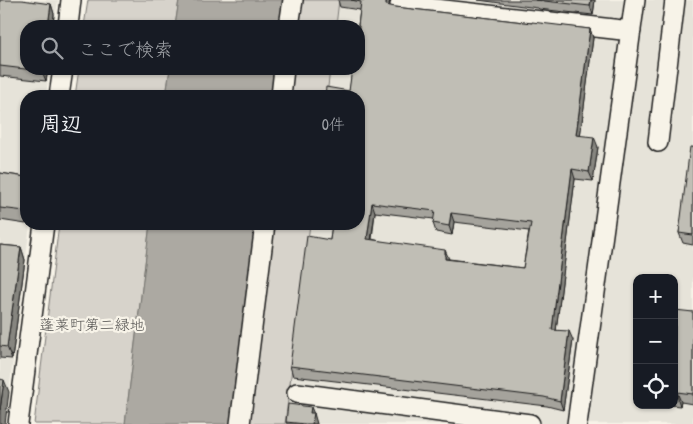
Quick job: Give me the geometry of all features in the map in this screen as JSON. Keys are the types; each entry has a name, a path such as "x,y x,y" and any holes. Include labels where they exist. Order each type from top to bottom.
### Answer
{"street":[{"path":"69,20 72,0"},
{"path":"290,20 292,0"},
{"path":"577,424 635,0"},
{"path":"658,142 675,0"},
{"path":"400,5 631,31"},
{"path":"61,90 62,75"},
{"path":"282,90 283,75"},
{"path":"18,424 43,230"},
{"path":"240,424 264,230"},
{"path":"297,393 530,424"}],"shaded area":[{"path":"0,0 58,0 55,20 20,20 20,75 48,75 47,90 20,90 20,230 29,230 5,424 0,424"},
{"path":"179,0 290,0 287,20 176,20"},
{"path":"339,0 693,0 693,424 285,424 309,230 365,230 365,90 328,90 329,75 365,75 365,20 337,20"},
{"path":"169,75 280,75 279,90 167,90"},
{"path":"149,230 261,230 237,424 125,424"}],"green space":[{"path":"88,0 179,0 176,20 85,20"},
{"path":"298,0 339,0 337,20 296,20"},
{"path":"78,75 169,75 167,90 76,90"},
{"path":"289,75 329,75 328,90 287,90"},
{"name":"蓬莱町第二緑地","path":"58,230 149,230 125,424 34,424"},
{"path":"270,230 309,230 285,424 246,424"}],"building":[{"path":"0,0 22,0 51,4 49,20 20,20 20,68 0,66"},
{"path":"351,0 386,0 386,5 395,7 590,29 576,135 594,137 589,172 572,169 552,330 569,331 560,401 544,397 290,366 307,236 330,240 331,230 365,230 365,90 349,90 351,75 365,75 365,20 359,20 361,2","holes":["372,203 435,211 433,223 449,226 451,213 531,223 523,268 445,259 445,250 367,239"]},
{"path":"535,0 591,0 590,6"},
{"path":"326,87 343,90 326,90"},
{"path":"690,147 693,147 693,235 679,233"},
{"path":"0,173 20,176 20,210 0,208"},
{"path":"0,245 21,247 7,347 0,346"},
{"path":"678,310 693,312 693,394 678,392"},
{"path":"0,379 4,380 0,410"},
{"path":"288,404 311,407 310,413 314,413 312,424 286,422"}]}
